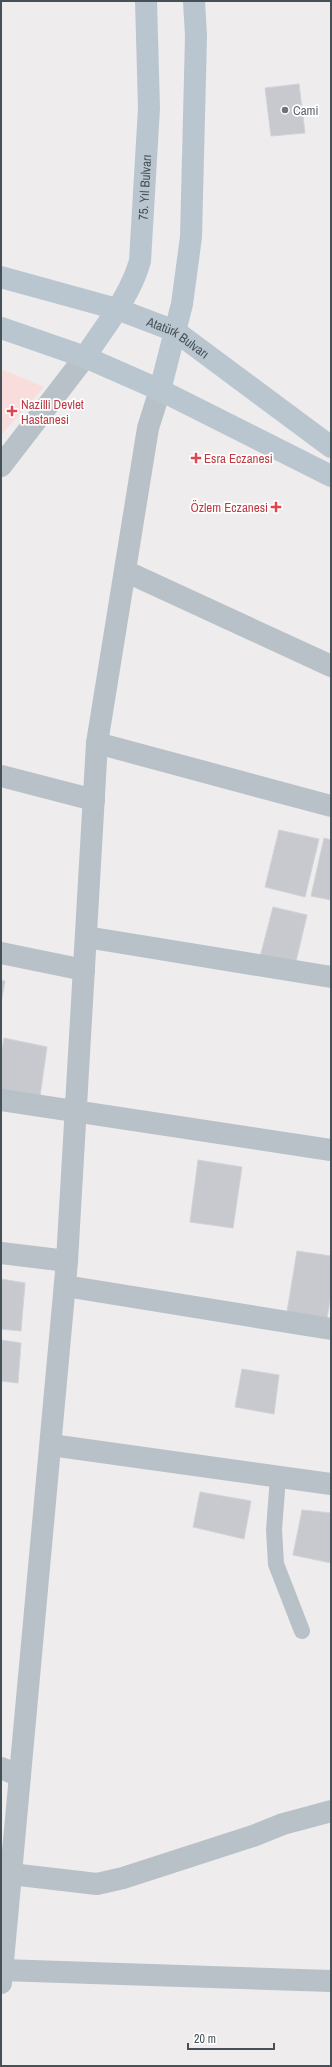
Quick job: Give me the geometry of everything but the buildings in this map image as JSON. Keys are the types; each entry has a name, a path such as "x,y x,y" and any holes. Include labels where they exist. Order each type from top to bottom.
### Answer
{"main road":[{"name":"75. Yıl Bulvarı","path":"85,357 128,294 140,261 149,108 146,1"},
{"path":"160,390 182,304 191,237 196,36 194,1"},
{"name":"Atatürk Bulvarı","path":"1,277 117,309 175,331 331,447"},
{"path":"1,328 85,357 160,390 331,476"}],"street":[{"path":"1,466 85,357"},
{"path":"160,390 148,428 97,743 67,1261 51,1445 10,1772 11,1874 2,1977 331,1981"},
{"path":"125,571 331,666"},
{"path":"97,743 331,806"},
{"path":"1,776 94,800"},
{"path":"86,938 331,977"},
{"path":"1,953 84,970"},
{"path":"1,1100 331,1150"},
{"path":"1,1253 67,1261"},
{"path":"65,1286 331,1329"},
{"path":"51,1445 331,1484"},
{"path":"11,1874 97,1884 138,1873 253,1836 282,1824 331,1811"}],"lane":[{"path":"278,1477 274,1530 276,1564 302,1631"}],"shaded area":[{"name":"Nazilli Devlet Hastanesi","path":"1,369 44,387 1,435"}],"place":[{"name":"Cami","path":"285,110"},
{"name":"Nazilli Devlet Hastanesi","path":"12,411"},
{"name":"Esra Eczanesi","path":"196,458"},
{"name":"Özlem Eczanesi","path":"276,507"}]}
